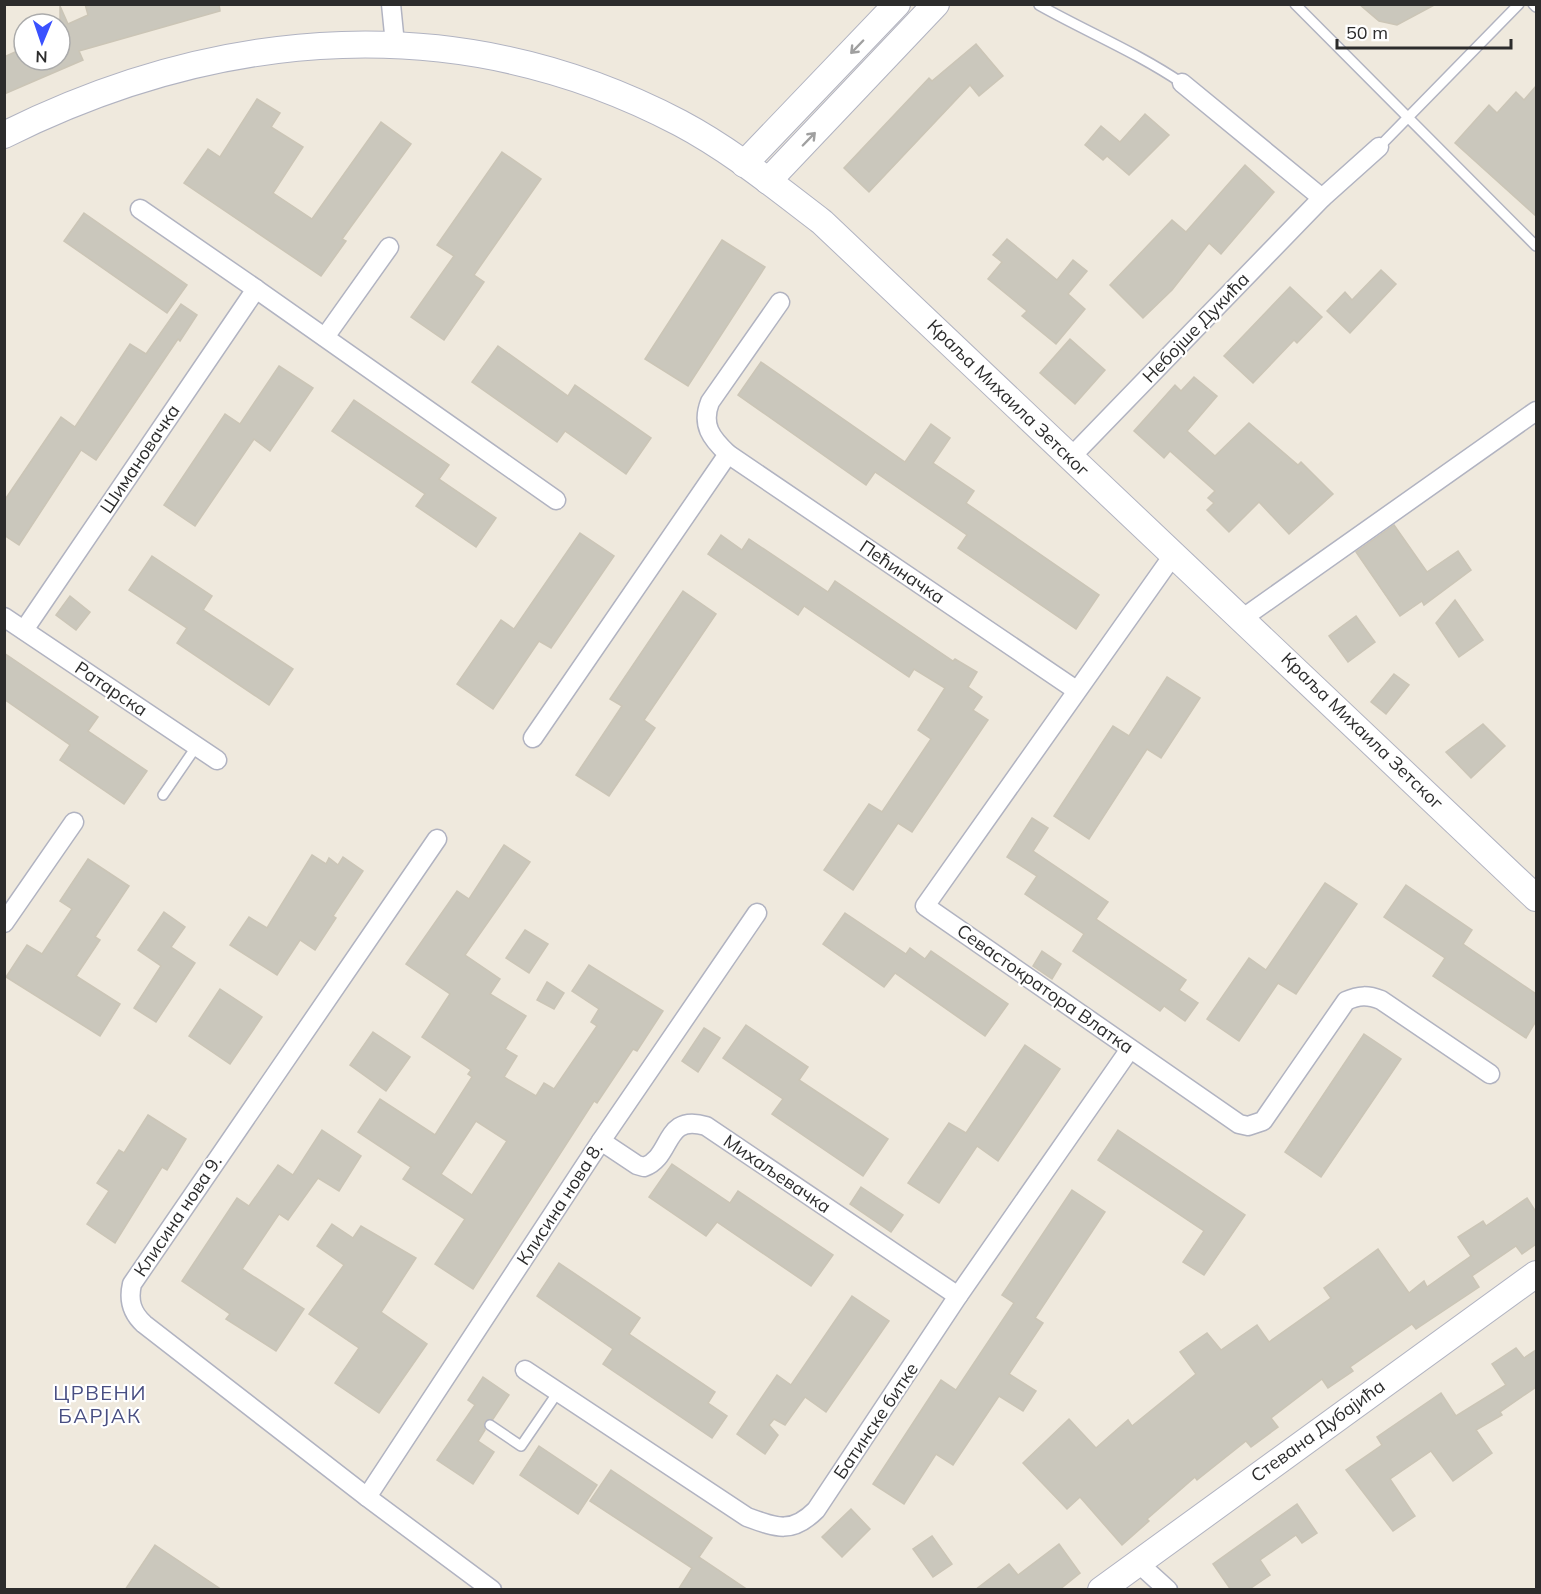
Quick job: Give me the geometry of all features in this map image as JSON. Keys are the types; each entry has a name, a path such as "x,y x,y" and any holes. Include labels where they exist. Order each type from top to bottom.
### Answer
{"street":[{"path":"391,4 395,44"},
{"path":"744,164 897,4"},
{"path":"768,181 936,4"},
{"name":"Краља Михаила Зетског","path":"4,135 94,97 185,66 260,51 319,44 395,44 488,55 574,77 618,93 681,123 744,164 822,222 1243,618 1536,898"},
{"path":"1182,83 1322,198"},
{"name":"Небојше Дукића","path":"1071,458 1322,198 1379,147"},
{"path":"140,209 556,500"},
{"path":"325,337 389,247"},
{"name":"Шимановачка","path":"24,630 255,289"},
{"name":"Пећиначка","path":"780,302 710,402 706,412 710,435 728,454 1076,690"},
{"path":"1243,618 1536,411"},
{"path":"532,738 728,454"},
{"name":"Севастократора Влатка","path":"1174,554 925,906 1239,1124 1255,1125 1263,1121 1346,1001 1357,996 1370,996 1381,1000 1490,1074"},
{"name":"Ратарска","path":"4,617 217,760"},
{"path":"4,922 74,822"},
{"name":"Клисина нова 9.","path":"437,839 132,1284 129,1295 136,1317 144,1324 367,1497 492,1590"},
{"name":"Клисина нова 8.","path":"367,1497 601,1141 757,913"},
{"name":"Батинске битке","path":"525,1370 747,1517 770,1526 789,1528 804,1523 816,1510 958,1296 1131,1049"},
{"name":"Михаљевачка","path":"601,1141 637,1165 645,1167 655,1160 676,1129 690,1122 706,1126 958,1296"},
{"name":"Стевана Дубајића","path":"1101,1590 1136,1562 1536,1274"},
{"path":"1136,1562 1168,1590"}],"lane":[{"path":"1294,4 1536,246"},
{"path":"1379,147 1519,4"},
{"path":"1039,5 1100,39 1117,43 1138,54 1182,83"},
{"path":"163,795 196,747"},
{"path":"490,1425 521,1446 558,1392"}],"building":[{"path":"85,4 219,4 220,11 79,51 83,60 72,65 72,22 88,15"},
{"path":"1359,4 1436,4 1397,25 1379,21"},
{"path":"976,44 1003,76 979,96 970,85 869,192 844,168 929,78 932,81"},
{"path":"12,53 12,72 55,72 4,94 4,57"},
{"path":"1536,86 1536,216 1455,143 1489,105 1497,113 1516,92 1524,100"},
{"path":"257,99 280,113 271,127 303,147 273,193 312,219 381,122 411,144 342,239 346,241 321,276 184,183 208,149 220,157"},
{"path":"1145,114 1169,135 1129,175 1107,156 1103,160 1085,145 1101,126 1120,142"},
{"path":"502,152 541,179 474,275 484,282 444,340 411,317 454,256 437,245"},
{"path":"1245,165 1274,192 1221,254 1209,243 1172,290 1143,318 1110,285 1172,220 1186,232"},
{"path":"84,213 187,285 167,313 64,241"},
{"path":"1007,239 1057,280 1073,260 1087,271 1068,294 1085,309 1056,344 1022,316 1027,311 988,279 1002,262 993,255"},
{"path":"722,240 765,267 688,386 645,359"},
{"path":"1381,270 1396,284 1350,333 1327,311 1345,292 1352,300"},
{"path":"1290,287 1322,317 1297,343 1294,340 1253,383 1224,356"},
{"path":"181,304 197,315 180,341 178,339 96,460 81,450 19,545 4,535 4,501 61,417 75,427 130,344 146,354"},
{"path":"1070,339 1105,370 1075,404 1040,373"},
{"path":"498,346 568,396 575,385 651,438 626,474 565,431 557,442 472,382"},
{"path":"761,362 905,462 931,424 950,438 933,463 974,491 966,503 1099,595 1076,629 958,548 967,535 875,472 866,485 738,395"},
{"path":"279,366 313,388 270,451 254,439 195,526 164,505 225,414 240,424"},
{"path":"1194,377 1217,396 1187,431 1215,456 1249,423 1298,465 1301,462 1333,494 1289,534 1259,502 1229,532 1207,510 1214,503 1208,498 1215,491 1170,451 1164,458 1134,431 1175,385 1181,391"},
{"path":"354,400 449,465 439,479 496,518 476,547 416,506 425,494 332,431"},
{"path":"1394,525 1427,572 1458,551 1471,570 1424,605 1422,601 1400,616 1356,552"},
{"path":"580,533 614,556 551,648 539,641 493,709 457,684 501,620 514,629"},
{"path":"721,535 742,550 749,539 828,592 835,581 953,661 955,659 977,672 968,687 982,697 973,710 988,720 912,832 898,823 853,890 824,870 869,804 882,812 931,739 918,730 945,688 914,669 909,677 804,606 798,615 708,554"},
{"path":"152,556 212,596 203,610 293,669 269,705 177,643 187,628 129,590"},
{"path":"683,591 716,614 644,720 655,728 609,796 576,775 622,706 610,699"},
{"path":"70,596 90,612 76,630 56,615"},
{"path":"1455,600 1483,640 1459,657 1436,623"},
{"path":"1356,616 1375,642 1348,662 1329,636"},
{"path":"4,653 98,717 88,731 147,771 124,804 60,760 70,745 4,699"},
{"path":"1394,674 1409,685 1386,714 1371,702"},
{"path":"1167,677 1200,698 1161,758 1147,749 1089,839 1054,816 1113,726 1129,736"},
{"path":"1483,724 1505,746 1471,778 1446,752"},
{"path":"1032,818 1048,828 1033,851 1108,902 1096,919 1186,980 1179,990 1198,1003 1185,1021 1164,1006 1160,1011 1073,951 1084,934 1025,894 1037,876 1007,857"},
{"path":"504,845 530,862 465,955 500,979 490,994 526,1016 505,1049 517,1056 504,1077 536,1096 544,1083 554,1089 597,1026 591,1022 599,1009 572,991 589,965 663,1011 637,1051 633,1049 597,1103 594,1101 473,1289 435,1264 465,1219 403,1179 411,1167 358,1132 380,1099 435,1135 472,1077 468,1074 471,1070 422,1037 450,994 406,964 457,891 469,899","holes":["476,1121 507,1141 472,1195 441,1174"]},
{"path":"312,855 326,864 329,858 338,865 343,857 363,871 333,916 336,918 315,950 300,940 277,975 230,945 249,917 267,928"},
{"path":"88,859 129,886 95,937 100,940 76,976 120,1004 100,1036 6,977 27,945 42,954 72,909 60,901"},
{"path":"1325,883 1357,904 1296,994 1278,983 1239,1041 1207,1019 1249,958 1266,970"},
{"path":"1406,885 1472,930 1463,944 1536,994 1536,1021 1526,1038 1433,976 1445,958 1384,917"},
{"path":"164,912 185,927 171,947 195,963 156,1022 134,1008 161,966 138,950"},
{"path":"845,913 906,954 910,948 925,959 931,951 1008,1004 985,1036 895,973 884,987 823,944"},
{"path":"525,930 548,944 529,973 506,958"},
{"path":"1042,951 1061,964 1052,979 1033,966"},
{"path":"547,982 564,993 554,1009 537,1000"},
{"path":"220,989 262,1017 230,1064 189,1036"},
{"path":"746,1025 808,1067 799,1080 888,1139 863,1176 772,1114 783,1099 723,1058"},
{"path":"704,1028 720,1038 698,1072 682,1061"},
{"path":"373,1032 410,1057 386,1091 350,1065"},
{"path":"1364,1034 1401,1059 1321,1177 1285,1152"},
{"path":"1025,1045 1060,1069 998,1161 977,1146 939,1203 908,1183 949,1123 966,1133"},
{"path":"148,1115 186,1139 167,1170 162,1167 115,1243 87,1224 109,1191 97,1183 119,1150 124,1153"},
{"path":"322,1130 361,1156 339,1191 318,1178 288,1220 279,1214 242,1269 304,1309 276,1351 226,1319 230,1314 182,1281 237,1198 249,1206 278,1165 293,1175"},
{"path":"1118,1130 1245,1215 1204,1275 1183,1262 1204,1231 1098,1160"},
{"path":"672,1164 730,1203 738,1191 833,1255 811,1286 717,1222 706,1236 649,1197"},
{"path":"861,1187 903,1215 891,1232 850,1204"},
{"path":"1072,1190 1105,1212 1035,1318 1043,1323 1009,1374 1036,1391 1023,1411 999,1396 953,1465 936,1454 904,1504 873,1484 941,1380 956,1390 1014,1303 1002,1295"},
{"path":"1527,1198 1536,1212 1536,1244 1522,1254 1516,1246 1472,1276 1479,1287 1416,1329 1412,1324 1350,1367 1353,1371 1328,1388 1322,1379 1271,1418 1278,1427 1251,1447 1246,1441 1197,1480 1195,1477 1147,1519 1149,1521 1122,1545 1080,1497 1067,1509 1023,1463 1069,1419 1096,1448 1128,1420 1132,1426 1196,1374 1180,1352 1207,1333 1221,1350 1257,1325 1269,1342 1331,1298 1324,1288 1378,1249 1409,1293 1424,1281 1427,1287 1471,1256 1458,1237 1483,1221 1486,1226"},
{"path":"332,1224 353,1238 361,1226 416,1258 381,1312 427,1344 379,1413 335,1383 359,1348 309,1314 344,1265 317,1246"},
{"path":"559,1263 640,1318 629,1334 715,1392 708,1403 727,1416 712,1438 603,1364 613,1349 537,1296"},
{"path":"852,1296 889,1321 826,1412 805,1397 785,1425 774,1419 769,1425 778,1435 765,1454 737,1434 777,1375 791,1385"},
{"path":"1516,1348 1524,1358 1536,1350 1536,1387 1500,1412 1502,1415 1476,1430 1492,1453 1453,1481 1431,1451 1390,1479 1415,1516 1393,1531 1346,1470 1382,1445 1377,1437 1441,1393 1456,1416 1506,1385 1492,1364"},
{"path":"483,1377 509,1395 493,1419 484,1422 485,1430 478,1441 494,1452 473,1484 437,1460 475,1405 468,1400"},
{"path":"539,1446 597,1485 578,1514 520,1475"},
{"path":"611,1470 712,1538 699,1557 748,1590 678,1590 692,1568 590,1501"},
{"path":"1297,1504 1317,1533 1302,1543 1296,1535 1260,1560 1270,1575 1248,1590 1231,1590 1213,1564"},
{"path":"851,1509 870,1529 842,1557 822,1537"},
{"path":"932,1536 952,1564 933,1577 913,1549"},
{"path":"1059,1544 1080,1573 1059,1590 975,1590 1009,1564 1018,1575"},
{"path":"155,1545 222,1590 125,1590"}],"district":[{"name":"ЦРВЕНИ БАРЈАК","path":"100,1404"}]}
